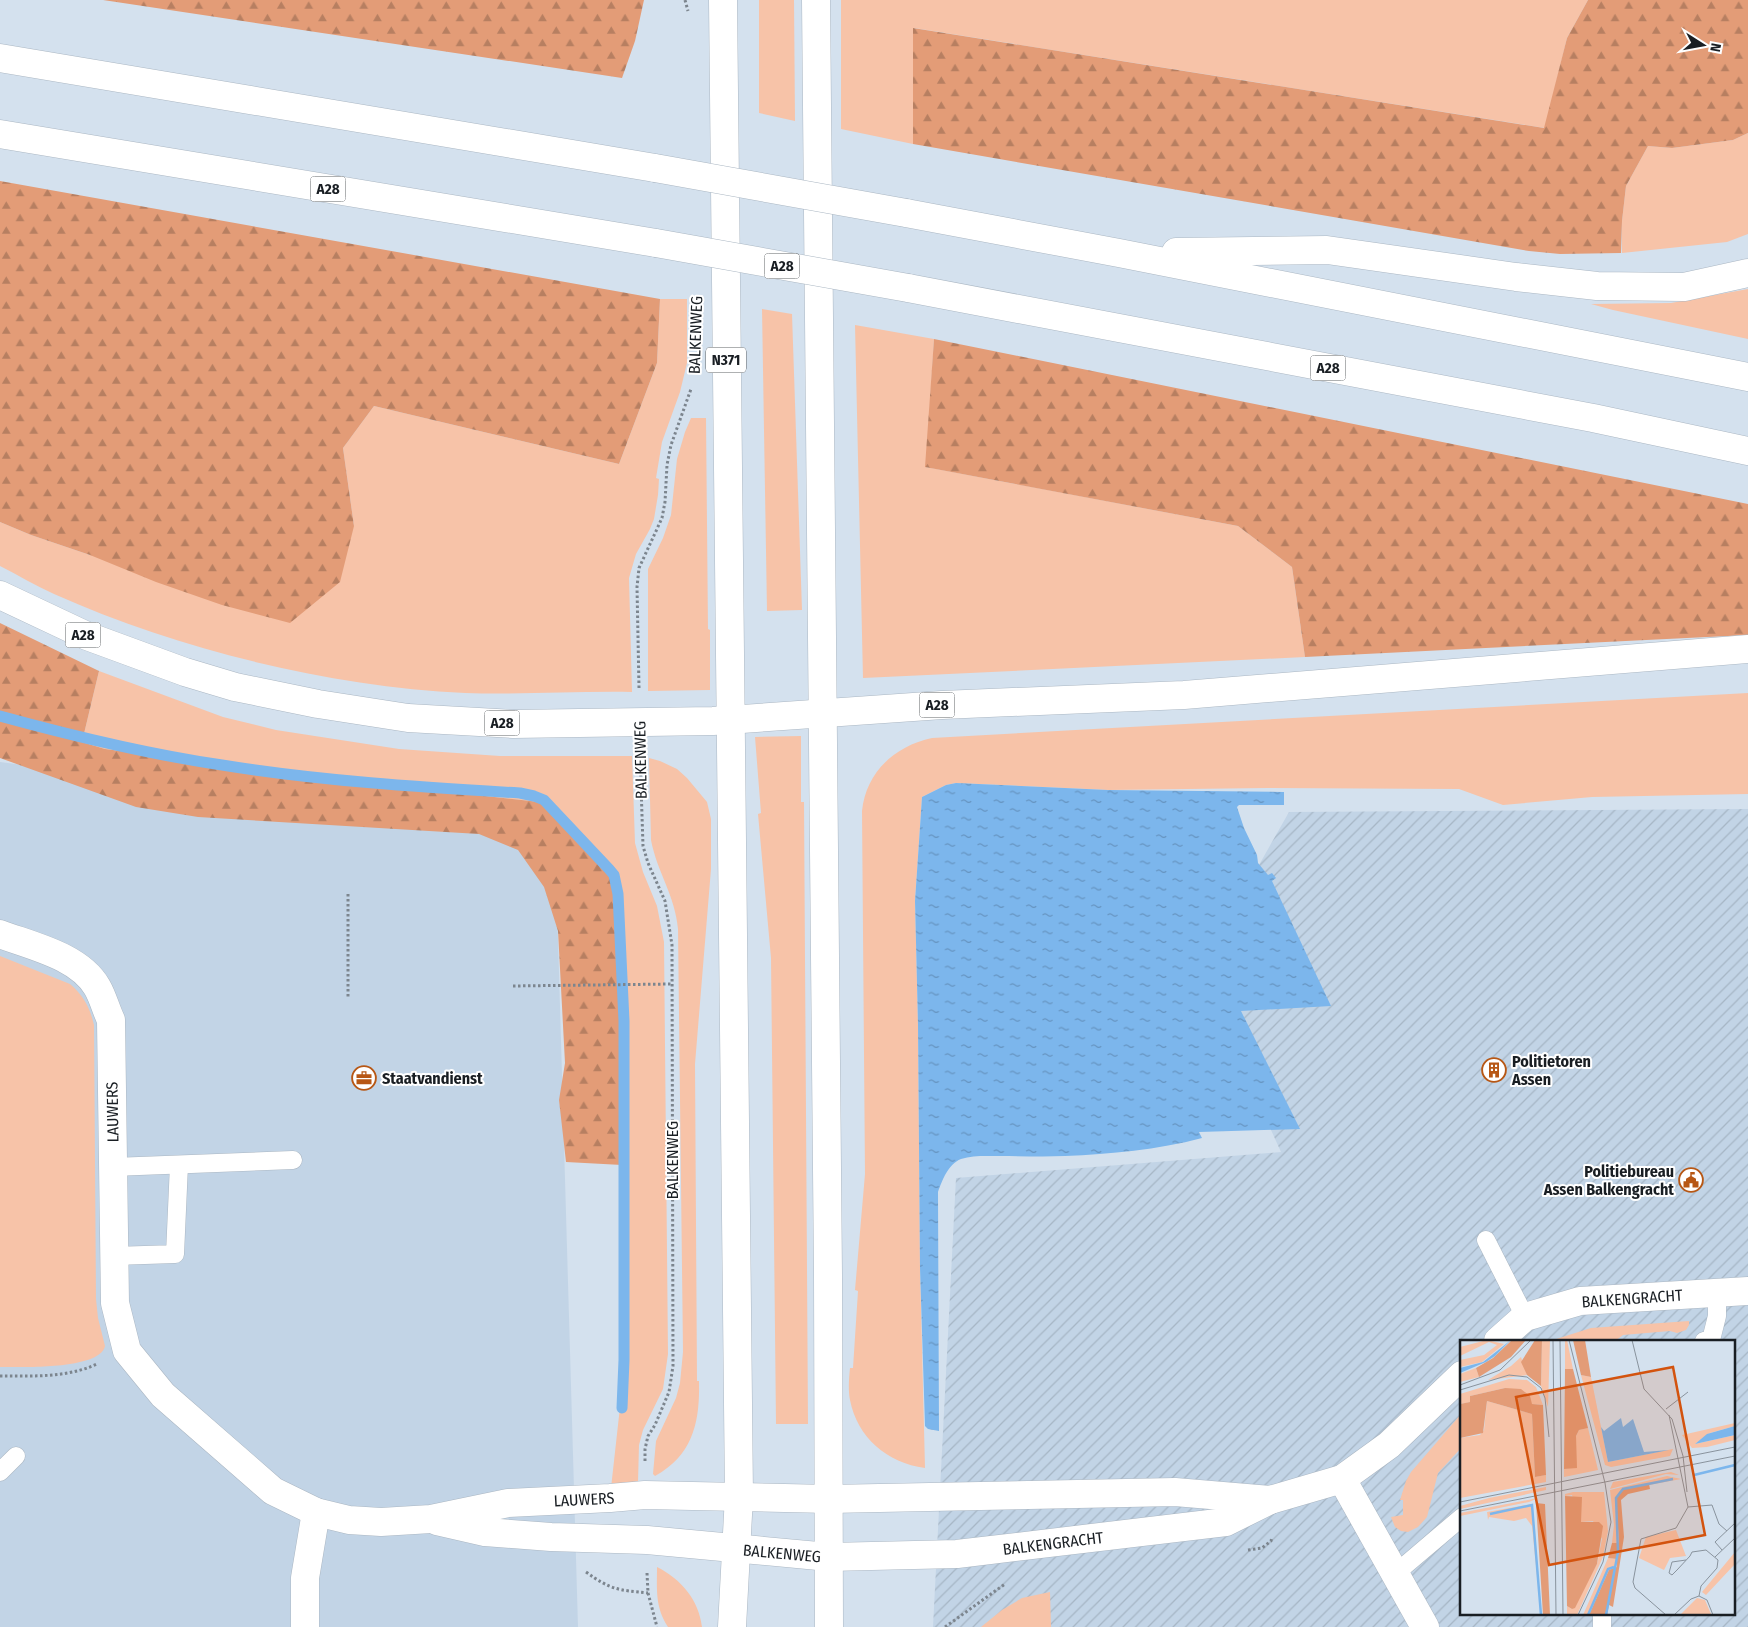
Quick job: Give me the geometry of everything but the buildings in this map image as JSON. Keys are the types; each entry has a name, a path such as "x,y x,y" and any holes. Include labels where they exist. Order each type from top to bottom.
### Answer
{"main road":[{"name":"BALKENWEG","path":"723,0 739,1496 732,1627"},
{"name":"BALKENWEG","path":"816,0 830,1557 829,1627"},
{"path":"0,58 655,168 906,213 1748,377"},
{"name":"A28","path":"0,134 656,243 908,288 1592,418 1748,451"},
{"path":"1119,253 1327,250 1597,286 1684,287 1748,273"},
{"name":"A28","path":"0,595 86,636 185,672 235,687 284,698 408,718 513,724 730,720 942,704 1184,695 1748,649"},
{"name":"LAUWERS","path":"0,934 71,961 86,973 97,988 111,1020 115,1303 127,1351 163,1395 273,1491 316,1512 349,1520 381,1522 430,1519 508,1503 645,1495 739,1496"},
{"name":"BALKENGRACHT","path":"1499,1340 1525,1317 1580,1301 1748,1291"},
{"name":"BALKENGRACHT","path":"830,1557 957,1554 1226,1522 1270,1500 1342,1479 1389,1445 1460,1377"},
{"path":"1342,1479 1425,1627"},
{"name":"BALKENGRACHT","path":"829,1499 1175,1492 1270,1500"},
{"path":"739,1496 829,1499"},
{"path":"305,1627 304,1578 316,1512"},
{"name":"LAUWERS","path":"430,1519 485,1532 551,1537 640,1540 735,1549"},
{"name":"BALKENWEG","path":"735,1549 830,1557"}],"lane":[{"path":"113,1167 293,1160"},
{"path":"114,1256 175,1254 179,1165"},
{"path":"1486,1240 1525,1317"},
{"path":"1708,1340 1717,1316 1717,1293"},
{"path":"0,1472 16,1456"},
{"path":"1396,1573 1460,1519"},
{"path":"1602,1614 1602,1627"}],"path":[{"path":"684,0 689,14"},
{"name":"BALKENWEG","path":"645,1495 645,1449 648,1436 655,1425 668,1392 673,1366 672,945 665,901 648,863 643,846 637,587 639,568 662,518 670,445 693,383"},
{"path":"348,894 348,998"},
{"path":"513,986 672,984"},
{"path":"0,1376 73,1373 90,1368 127,1351"},
{"path":"584,1571 604,1585 612,1588 648,1593"}],"shaded area":[{"path":"759,0 794,0 795,121 759,113"},
{"path":"841,0 1588,0 1567,38 1545,128 914,28 913,144 841,129"},
{"path":"1748,133 1748,234 1727,242 1622,253 1622,221 1626,186 1648,146 1672,148 1733,140"},
{"path":"1748,289 1748,339 1591,304 1671,303"},
{"path":"660,299 687,299 687,363 680,392 662,442 656,478 659,479 654,519 636,554 629,578 632,692 465,693 413,689 308,673 255,662 152,632 102,614 40,588 0,566 0,522 31,535 90,555 354,526 343,448 374,406 619,464 657,363"},
{"path":"762,309 792,314 802,610 767,611"},
{"path":"855,325 934,339 926,467 1238,526 1292,567 1305,657 863,678"},
{"path":"691,418 706,418 710,690 648,691 648,569 663,538 671,515 677,459"},
{"path":"99,671 223,717 276,730 399,749 500,756 632,756 635,843 643,872 657,906 664,942 668,1354 663,1389 643,1430 639,1445 638,1482 611,1488 620,1407 622,1165 618,877 540,802 404,787 105,749 82,742"},
{"path":"1748,693 1748,794 1592,797 1503,805 1459,789 1267,788 1108,790 956,783 946,785 922,797 915,901 925,1468 911,1465 886,1454 867,1436 859,1426 854,1413 849,1388 850,1368 853,1368 858,1291 855,1290 865,1174 862,811 869,784 876,773 895,754 906,747 932,738"},
{"path":"801,736 801,802 804,802 808,1424 776,1424 771,958 758,814 761,813 755,737"},
{"path":"649,758 677,769 687,778 707,802 711,819 711,869 695,1064 698,1410 696,1424 686,1448 668,1468 655,1476 653,1474 656,1441 676,1398 680,1383 683,1352 678,929 670,894 657,863 651,840"},
{"path":"0,762 555,834 578,1627 0,1627"},
{"path":"1748,809 1748,1627 933,1627 956,1178 1281,1152 1199,971 1289,812"},
{"path":"0,956 70,984 86,1003 94,1025 96,1299 98,1318 105,1346 100,1354 89,1359 58,1366 0,1367"},
{"path":"1689,1321 1686,1330 1677,1333 1670,1331 1623,1335 1616,1340 1553,1340 1591,1328"},
{"path":"1460,1415 1460,1449 1438,1473 1427,1517 1418,1527 1408,1532 1401,1531 1395,1527 1391,1517 1403,1515 1403,1500 1400,1500 1411,1472"},
{"path":"657,1567 681,1584 693,1599 702,1627 668,1627 659,1605"},
{"path":"1050,1592 1051,1627 981,1627 1002,1610 1022,1598"}],"green space":[{"path":"103,0 644,0 635,41 622,78"},
{"path":"1588,0 1748,0 1748,133 1733,140 1672,148 1648,146 1626,186 1621,253 1560,254 1529,251 913,144 913,28 1544,128 1567,38"},
{"path":"0,181 660,299 657,363 619,464 374,406 343,448 354,526 340,582 290,623 222,605 156,582 90,555 31,535 0,522"},
{"path":"934,339 1748,504 1748,635 1305,657 1292,567 1238,526 925,467"},
{"path":"0,623 99,671 82,742 105,749 404,787 540,802 618,877 622,1165 566,1162 559,1100 565,1063 558,931 544,887 518,850 479,834 198,817 136,807 0,758"}],"water":[{"path":"956,783 1108,790 1284,792 1284,805 1239,805 1237,807 1244,828 1257,855 1258,863 1268,875 1272,873 1276,878 1272,881 1331,1006 1241,1011 1300,1129 1199,1132 1202,1138 1134,1151 1065,1156 975,1156 961,1159 952,1165 946,1173 938,1192 939,1431 928,1429 925,1426 920,1268 915,901 922,797 946,785"}],"waterway":[{"path":"0,716 55,731 166,756 259,771 408,786 520,793 534,796 544,800 609,869 614,875 618,894 624,1021 624,1360 622,1408"}],"place":[{"name":"Politietoren Assen","path":"1494,1070"},
{"name":"Staatvandienst","path":"364,1078"},
{"name":"Politiebureau Assen Balkengracht","path":"1691,1180"}]}
